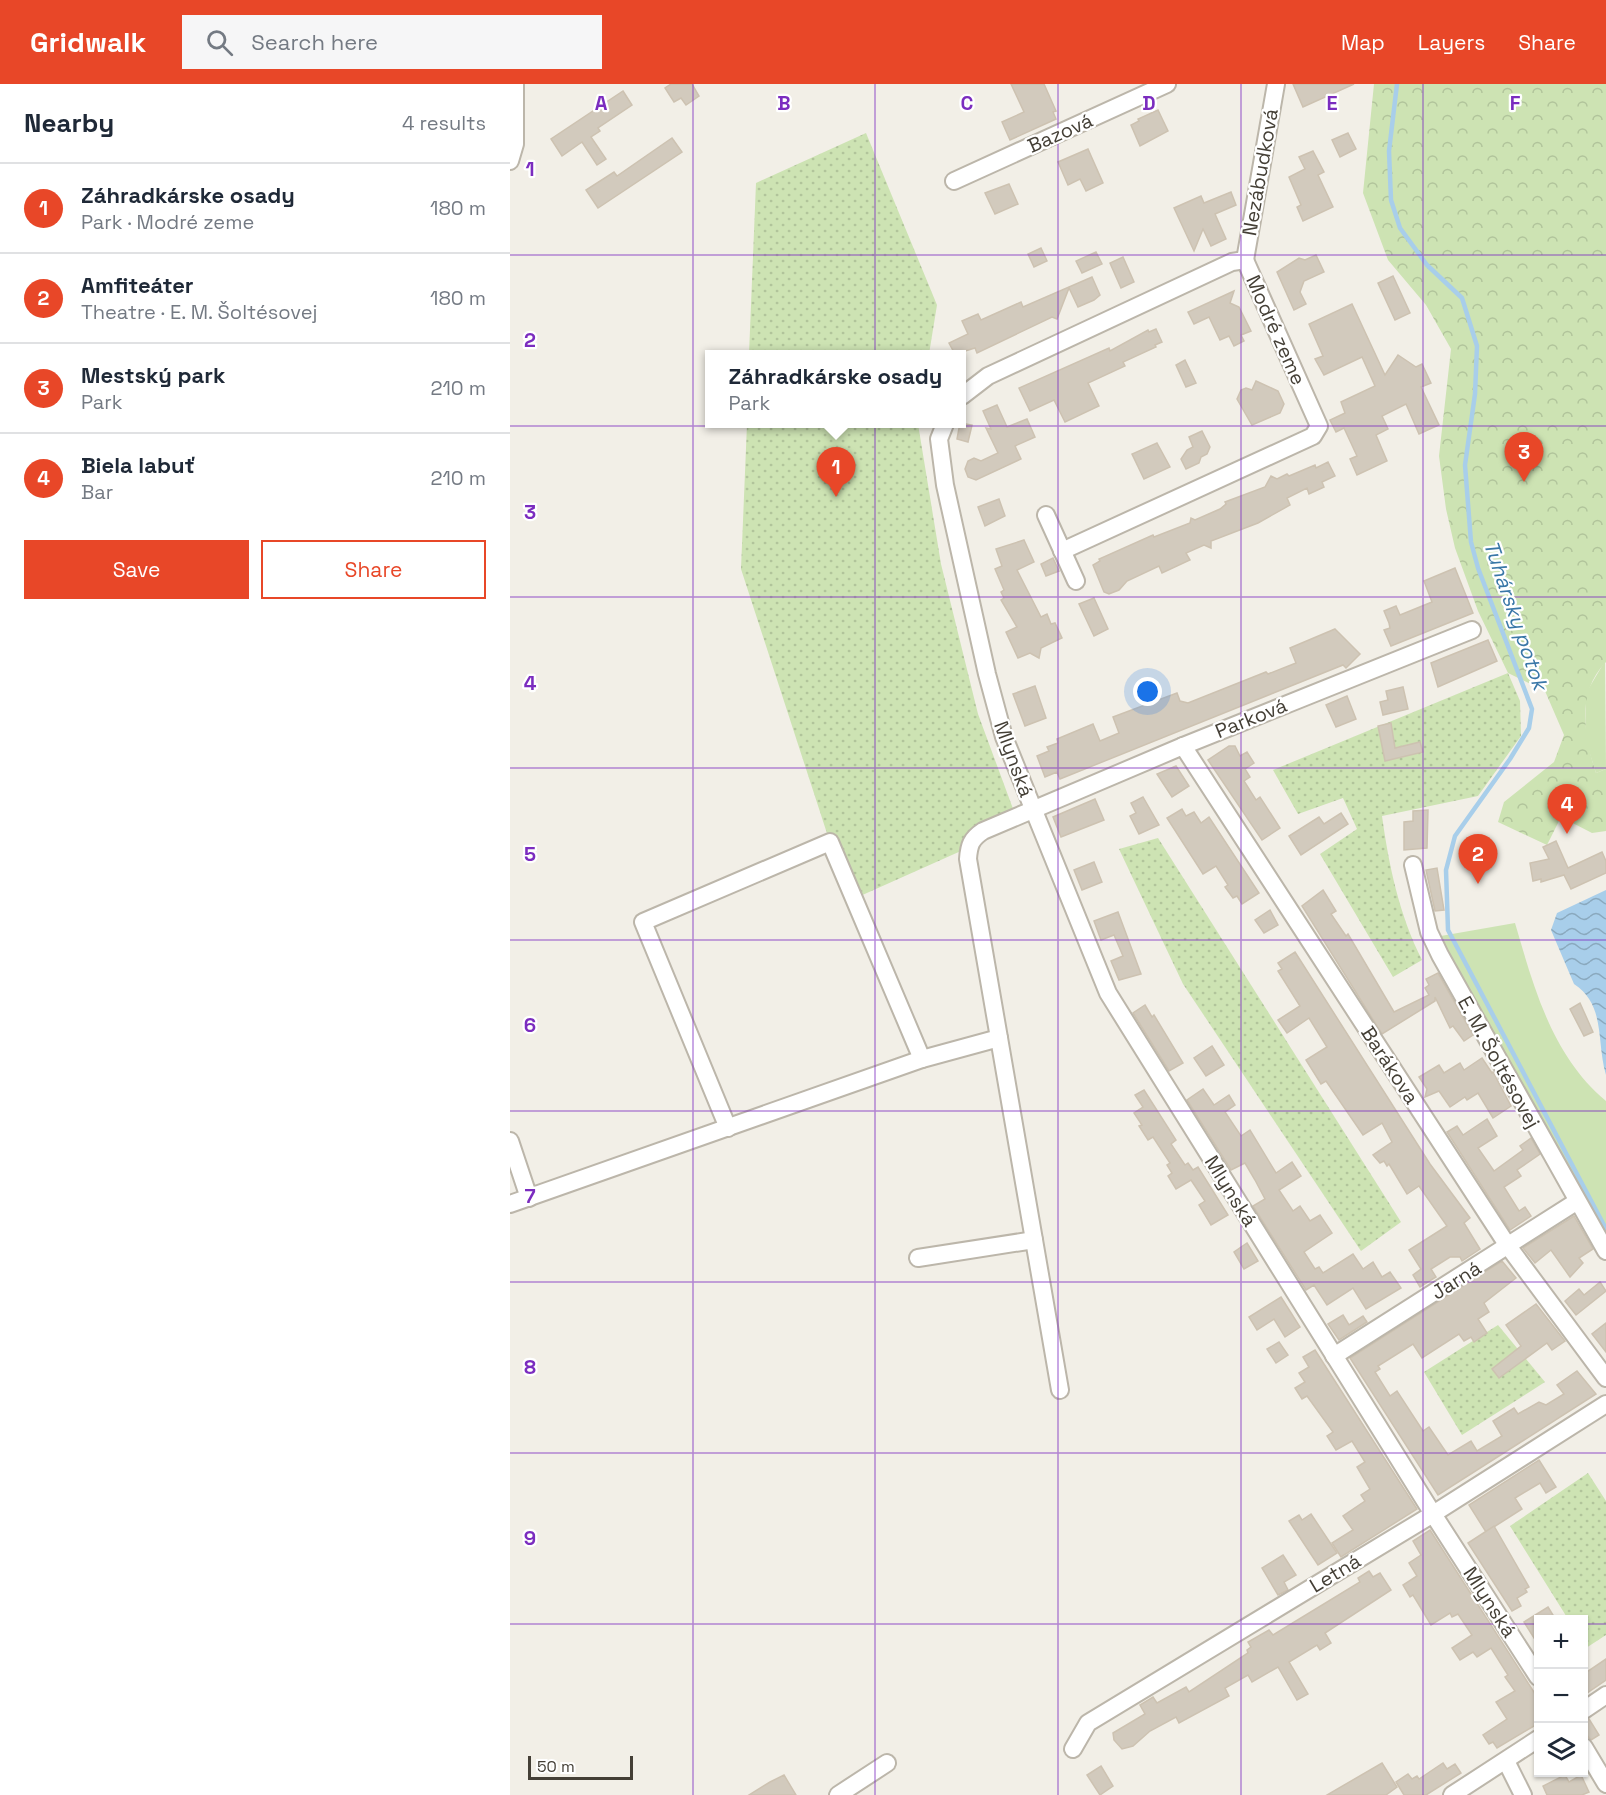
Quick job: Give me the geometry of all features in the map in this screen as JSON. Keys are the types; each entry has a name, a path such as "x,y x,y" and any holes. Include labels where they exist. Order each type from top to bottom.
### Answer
{"street":[{"path":"510,161 515,144 515,84"},
{"name":"Bazová","path":"954,181 1167,84"},
{"name":"Nezábudková","path":"1245,260 1276,84"},
{"name":"Modré zeme","path":"966,393 988,376 1232,262 1245,260 1319,426 1313,436 1062,551"},
{"name":"Mlynská","path":"943,428 939,439 945,486 987,674 1004,736 1108,993 1433,1514 1534,1669"},
{"path":"1046,515 1076,581"},
{"name":"Parková","path":"999,1038 969,859 969,845 974,837 983,831 1183,746 1472,630"},
{"name":"Barákova","path":"1183,746 1508,1246 1606,1378"},
{"path":"728,1128 644,922 830,842 922,1059"},
{"name":"E. M. Šoltésovej","path":"1413,865 1430,932 1440,955 1576,1202 1606,1251"},
{"path":"510,1204 922,1059 999,1038 1060,1390"},
{"path":"510,1141 529,1198"},
{"name":"Jarná","path":"1334,1356 1576,1202"},
{"path":"918,1258 1034,1240"},
{"name":"Letná","path":"1073,1749 1088,1723 1433,1514 1606,1404"},
{"path":"1588,1707 1606,1695"},
{"path":"1452,1795 1534,1742"},
{"path":"1588,1754 1606,1784"},
{"path":"1506,1761 1523,1795"},
{"path":"838,1795 887,1763"}],"green space":[{"path":"1374,84 1606,84 1606,662 1596,674 1590,687 1585,715 1588,744 1596,773 1606,769 1606,831 1592,833 1561,817 1547,845 1498,822 1504,802 1554,762 1564,735 1545,691 1508,673 1478,611 1455,548 1446,509 1439,456 1451,349 1426,305 1388,260 1363,193"},
{"path":"866,133 937,305 930,350 749,350 756,183"},
{"path":"747,428 919,428 941,564 978,714 1019,825 849,901 741,569"},
{"path":"1605,661 1606,769 1596,773 1585,738 1586,693"},
{"path":"1508,673 1520,701 1521,736 1478,796 1382,816 1396,890 1407,925 1422,960 1393,977 1320,854 1357,829 1343,798 1298,814 1273,770"},
{"path":"1158,838 1401,1222 1361,1251 1183,984 1119,849"},
{"path":"1515,923 1538,996 1558,1042 1587,1083 1606,1101 1606,1249 1435,937"},
{"path":"1498,1325 1545,1382 1462,1435 1424,1372"},
{"path":"1588,1473 1606,1501 1606,1635 1588,1647 1588,1615 1566,1615 1510,1526"}],"water":[{"path":"1606,890 1606,1075 1596,1013 1591,1002 1574,984 1551,930 1557,913"}],"building":[{"path":"671,84 692,84 699,96 686,105 681,98 674,102 665,88"},
{"path":"1011,84 1044,84 1056,111 1053,112 1056,119 1010,140 1002,122 1024,112"},
{"path":"1293,84 1354,84 1303,107"},
{"path":"623,91 632,105 598,128 600,131 591,137 606,159 597,165 582,142 562,156 551,139"},
{"path":"1158,110 1168,131 1140,146 1131,125 1139,121 1138,119"},
{"path":"1348,133 1356,149 1340,157 1332,140"},
{"path":"672,138 682,152 598,208 586,190 614,172 617,176"},
{"path":"1088,149 1103,183 1086,191 1080,179 1068,185 1058,162"},
{"path":"1313,151 1324,172 1318,175 1333,207 1303,221 1297,207 1301,205 1289,177 1305,169 1299,157"},
{"path":"1009,184 1018,204 995,214 985,193"},
{"path":"1231,192 1236,205 1215,214 1226,239 1211,246 1203,229 1194,251 1174,208 1201,196 1204,203"},
{"path":"1041,248 1047,261 1034,267 1028,254"},
{"path":"1096,252 1102,264 1082,273 1076,261"},
{"path":"1316,255 1324,272 1304,281 1300,292 1306,304 1294,310 1277,272 1299,258 1305,260"},
{"path":"1123,257 1134,282 1121,288 1110,263"},
{"path":"1393,276 1410,313 1395,320 1378,283"},
{"path":"1092,277 1100,295 1078,307 1069,288 1057,319 1052,317 977,353 975,348 966,351 953,350 949,343 968,334 962,321 978,314 981,320 1021,302 1023,307"},
{"path":"1234,291 1230,303 1239,307 1251,331 1241,335 1244,341 1234,346 1229,336 1220,340 1209,317 1194,324 1188,312"},
{"path":"1352,304 1385,375 1398,355 1416,367 1422,364 1431,383 1421,387 1439,425 1419,434 1406,404 1382,416 1388,429 1376,435 1387,461 1357,475 1350,459 1357,456 1344,428 1336,432 1330,420 1345,413 1341,402 1375,386 1362,357 1324,375 1315,359 1323,356 1309,324"},
{"path":"1156,329 1162,342 1155,345 1156,347 1123,362 1125,366 1088,383 1099,406 1065,422 1054,400 1030,411 1019,388 1109,348 1110,351 1148,330 1149,332"},
{"path":"1185,360 1196,383 1186,387 1176,365"},
{"path":"1256,381 1278,391 1284,404 1280,413 1252,425 1237,399 1241,390 1246,388 1252,390"},
{"path":"997,405 1007,427 1027,419 1035,437 1015,446 1021,459 976,480 968,477 965,469 968,461 974,458 981,461 998,453 986,428 991,429 983,411"},
{"path":"966,424 972,425 968,442 957,439 959,428 966,428"},
{"path":"1202,431 1210,447 1199,463 1186,469 1181,459 1187,450 1193,447 1189,437"},
{"path":"1157,443 1170,467 1144,479 1132,454"},
{"path":"1328,462 1335,476 1322,482 1324,487 1309,494 1307,488 1287,498 1290,505 1258,523 1211,541 1211,548 1204,545 1186,553 1190,560 1162,573 1159,566 1127,581 1119,590 1109,594 1104,592 1093,565 1100,561 1099,559 1153,535 1154,537 1190,523 1191,518 1195,520 1220,509 1226,504 1225,502 1265,487 1271,476 1277,479 1315,465 1316,468"},
{"path":"999,499 1005,516 985,526 978,507"},
{"path":"1024,540 1034,562 1017,570 1041,617 1047,614 1051,624 1055,623 1062,638 1041,648 1039,658 1030,653 1018,658 1006,632 1017,627 1001,600 1004,598 1001,592 1004,590 995,569 1002,566 996,549"},
{"path":"1053,558 1059,571 1046,576 1041,564"},
{"path":"1455,568 1473,613 1391,646 1384,630 1390,628 1384,611 1396,606 1400,615 1432,602 1424,581"},
{"path":"1094,598 1108,629 1094,636 1079,604"},
{"path":"1335,629 1360,654 1346,668 1343,665 1060,779 1057,772 1045,777 1037,756 1049,751 1047,747 1058,743 1057,739 1093,724 1100,741 1119,733 1113,717 1177,693 1180,701 1188,703 1266,672 1268,674 1296,663 1290,648"},
{"path":"1488,640 1497,661 1438,687 1431,663"},
{"path":"1035,686 1046,718 1025,726 1013,694"},
{"path":"1403,687 1408,709 1383,715 1380,702 1388,700 1386,691"},
{"path":"1347,696 1356,719 1336,727 1326,705"},
{"path":"1391,723 1395,748 1420,742 1423,752 1385,761 1378,726"},
{"path":"1229,746 1235,746 1240,756 1247,752 1254,763 1245,769 1250,777 1244,781 1256,800 1260,797 1280,828 1262,840 1208,760"},
{"path":"1176,766 1189,786 1172,797 1157,774"},
{"path":"1143,797 1159,825 1139,834 1130,816 1136,813 1131,803"},
{"path":"1095,799 1104,820 1061,837 1053,817"},
{"path":"1182,809 1186,816 1194,812 1201,823 1209,817 1259,893 1242,904 1237,896 1233,898 1225,887 1228,885 1216,866 1203,874 1167,818"},
{"path":"1428,810 1427,848 1404,850 1404,822 1413,821 1413,811"},
{"path":"1341,813 1348,824 1301,855 1289,836 1319,817 1324,824"},
{"path":"1556,841 1568,868 1602,852 1606,861 1606,873 1571,889 1564,875 1541,882 1541,879 1533,881 1530,863 1549,859 1543,847"},
{"path":"1094,862 1102,882 1082,890 1074,870"},
{"path":"1437,868 1444,910 1435,911 1426,870"},
{"path":"1323,890 1336,911 1331,914 1346,936 1348,934 1394,1012 1429,995 1425,988 1429,985 1426,979 1438,973 1473,1035 1464,1041 1453,1026 1450,1028 1435,997 1435,1001 1382,1034 1302,906"},
{"path":"1270,910 1278,925 1264,933 1255,920"},
{"path":"1118,912 1141,974 1119,980 1111,961 1123,956 1114,935 1101,940 1094,921"},
{"path":"1295,952 1430,1164 1470,1218 1464,1223 1480,1249 1462,1261 1460,1257 1450,1257 1431,1269 1436,1277 1420,1287 1413,1275 1421,1269 1409,1250 1447,1226 1419,1186 1407,1194 1389,1164 1387,1166 1384,1161 1380,1163 1373,1155 1392,1142 1382,1123 1363,1135 1326,1081 1321,1084 1306,1060 1327,1047 1309,1018 1287,1033 1278,1020 1300,1006 1278,971 1282,969 1278,963"},
{"path":"1580,1003 1593,1032 1584,1036 1570,1009"},
{"path":"1145,1005 1152,1017 1154,1015 1183,1063 1169,1071 1133,1013"},
{"path":"1212,1046 1224,1065 1206,1076 1194,1058"},
{"path":"1482,1058 1493,1072 1511,1106 1493,1118 1478,1093 1467,1100 1465,1097 1450,1107 1439,1091 1425,1097 1427,1089 1419,1077 1439,1065 1444,1073 1460,1063 1464,1070"},
{"path":"1203,1089 1214,1105 1229,1095 1235,1105 1225,1112 1241,1136 1250,1130 1276,1173 1292,1162 1301,1176 1279,1190 1293,1211 1300,1206 1310,1221 1320,1215 1332,1233 1304,1252 1315,1269 1319,1267 1323,1273 1353,1254 1363,1269 1373,1262 1382,1277 1390,1272 1401,1288 1366,1309 1353,1288 1327,1305 1314,1285 1306,1290 1253,1206 1265,1199 1245,1163 1231,1170 1187,1100"},
{"path":"1144,1090 1176,1140 1171,1144 1185,1165 1188,1163 1193,1170 1198,1167 1228,1215 1211,1225 1199,1205 1205,1201 1191,1180 1176,1189 1168,1176 1172,1173 1167,1165 1170,1163 1153,1137 1148,1140 1139,1126 1142,1125 1134,1113 1143,1107 1135,1095"},
{"path":"1487,1119 1497,1136 1478,1148 1494,1171 1523,1150 1520,1146 1531,1138 1540,1154 1517,1170 1521,1176 1504,1187 1519,1211 1525,1207 1531,1216 1510,1230 1447,1132 1457,1126 1463,1135"},
{"path":"1574,1216 1593,1249 1579,1258 1583,1263 1570,1277 1551,1250 1535,1263 1523,1248"},
{"path":"1247,1243 1258,1261 1244,1269 1234,1252"},
{"path":"1502,1261 1516,1278 1484,1303 1489,1312 1478,1319 1487,1333 1474,1342 1471,1337 1464,1341 1459,1334 1422,1358 1413,1344 1378,1366 1380,1369 1375,1372 1390,1396 1397,1391 1423,1431 1429,1427 1448,1455 1471,1441 1477,1451 1502,1436 1493,1421 1514,1408 1518,1414 1539,1402 1546,1405 1564,1394 1557,1385 1577,1371 1596,1394 1438,1495 1350,1358"},
{"path":"1600,1282 1606,1291 1576,1315 1565,1301 1579,1289 1584,1295"},
{"path":"1281,1297 1300,1327 1285,1337 1274,1319 1257,1330 1249,1317"},
{"path":"1536,1304 1565,1341 1552,1350 1547,1343 1499,1378 1492,1369 1521,1346 1506,1325"},
{"path":"1343,1315 1349,1325 1363,1316 1367,1322 1339,1340 1328,1324"},
{"path":"1606,1323 1606,1352 1592,1334"},
{"path":"1279,1342 1288,1355 1276,1363 1267,1349"},
{"path":"1315,1350 1417,1509 1341,1557 1332,1543 1353,1530 1343,1516 1365,1501 1361,1495 1370,1489 1357,1467 1365,1462 1352,1441 1336,1450 1327,1436 1333,1432 1307,1396 1302,1399 1295,1388 1305,1382 1299,1373 1309,1367 1303,1357"},
{"path":"1539,1460 1556,1487 1546,1493 1540,1483 1515,1498 1522,1509 1486,1532 1469,1505"},
{"path":"1311,1514 1337,1553 1318,1565 1289,1521 1299,1515 1302,1520"},
{"path":"1494,1526 1529,1587 1525,1589 1527,1592 1517,1598 1521,1606 1512,1611 1468,1543"},
{"path":"1430,1530 1534,1692 1534,1726 1497,1748 1493,1742 1489,1744 1483,1735 1507,1719 1496,1702 1515,1691 1505,1677 1508,1675 1491,1648 1477,1657 1473,1652 1460,1660 1452,1648 1472,1635 1458,1614 1452,1617 1450,1613 1431,1625 1413,1595 1410,1597 1403,1585 1417,1576 1409,1563 1421,1555 1413,1541"},
{"path":"1283,1555 1296,1575 1284,1582 1288,1590 1278,1595 1262,1568"},
{"path":"1369,1571 1373,1577 1380,1573 1391,1590 1325,1633 1331,1643 1320,1650 1317,1645 1289,1662 1308,1694 1297,1700 1278,1667 1252,1682 1248,1675 1225,1688 1229,1696 1179,1723 1176,1717 1150,1731 1133,1746 1122,1749 1114,1740 1113,1733 1145,1714 1140,1705 1153,1697 1157,1703 1186,1687 1189,1692 1248,1653 1247,1650 1251,1647 1248,1642 1269,1630 1273,1635 1360,1582 1358,1578"},
{"path":"1548,1607 1553,1615 1535,1615"},
{"path":"1534,1616 1534,1638 1524,1622"},
{"path":"1606,1659 1606,1680 1588,1692 1588,1671"},
{"path":"1588,1719 1599,1735 1591,1740 1588,1737"},
{"path":"1382,1763 1397,1787 1386,1795 1327,1795"},
{"path":"1443,1763 1447,1769 1455,1764 1461,1773 1426,1795 1404,1795 1396,1782 1408,1774 1412,1779 1417,1776 1419,1779"},
{"path":"1101,1766 1113,1786 1100,1795 1087,1775"},
{"path":"784,1775 796,1795 749,1795 770,1782"},
{"path":"1561,1777 1566,1777 1569,1782 1582,1777 1589,1792 1582,1795 1547,1795 1543,1786"}],"waterway":[{"name":"Tuhársky potok","path":"1397,84 1389,151 1391,200 1400,228 1427,265 1462,298 1477,346 1475,394 1465,465 1471,542 1478,568 1532,709 1529,728 1510,759 1455,836 1446,870 1448,930 1606,1229"}],"place":[{"name":"Mestský park","path":"1524,482"},
{"name":"Záhradkárske osady","path":"836,497"},
{"name":"Biela labuť","path":"1567,834"},
{"name":"Amfiteáter","path":"1478,884"}]}
